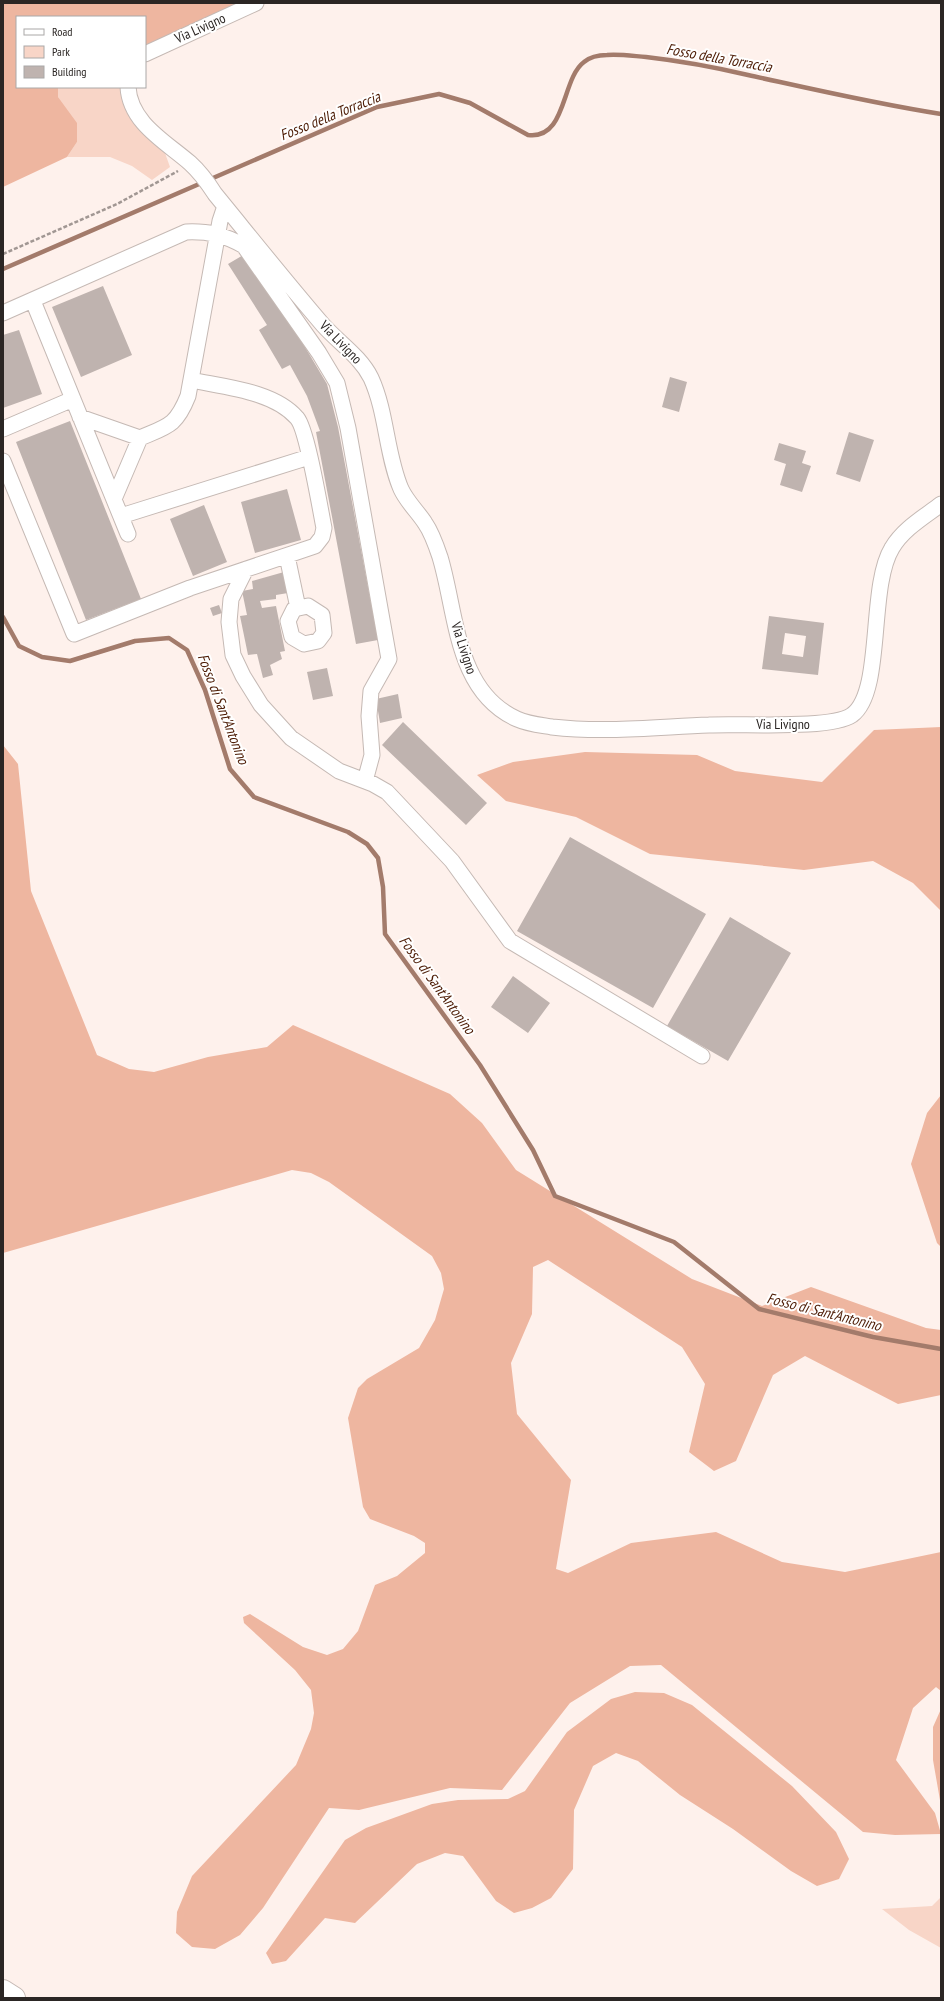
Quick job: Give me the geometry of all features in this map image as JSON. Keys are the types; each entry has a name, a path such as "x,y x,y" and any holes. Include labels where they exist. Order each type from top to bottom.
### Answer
{"highway":[{"path":"3,1991 14,1998"}],"street":[{"name":"Via Livigno","path":"146,54 256,3"},
{"name":"Via Livigno","path":"128,88 131,105 139,118 155,136 190,163 202,175 225,206 325,327 361,361 370,376 377,394 398,481 407,499 430,531 440,558 464,656 471,674 481,692 492,703 516,719 529,724 580,730 722,724 826,724 848,718 861,707 869,687 884,564 895,543 906,531 941,504"},
{"path":"114,499 140,438 169,425 179,416 188,396 218,234 225,206"},
{"path":"3,313 186,232 218,234 244,246 320,353 337,383 348,428 389,659 371,691 369,716 372,755 365,781"},
{"path":"33,301 128,534"},
{"path":"5,470 74,634 190,588 315,546 322,537 324,528 309,457 298,418 288,410 256,394 191,380"},
{"path":"3,429 73,399"},
{"path":"80,417 140,438"},
{"path":"121,516 309,457"},
{"path":"287,556 298,608"},
{"path":"246,569 231,599 229,622 233,656 243,676 261,705 291,738 339,771 365,781 387,792 452,861 510,942 702,1056"}],"path":[{"path":"3,254 117,204 190,163"}],"green space":[{"path":"58,88 120,88 127,113 165,153 170,167 152,180 132,166 110,157 67,157 77,142 58,97"},
{"path":"941,1897 941,1948 909,1930 882,1909 932,1906"}],"shaded area":[{"path":"3,3 245,3 146,48 146,16 16,16 16,88 58,88 58,97 77,123 77,142 67,157 3,187"},
{"path":"941,727 941,911 913,883 873,861 804,870 650,854 576,817 506,801 477,775 513,762 585,752 697,755 735,771 822,782 874,730"},
{"path":"3,745 18,764 31,891 97,1055 129,1069 154,1072 208,1057 267,1047 293,1025 450,1094 482,1123 516,1170 692,1279 762,1306 811,1287 926,1328 941,1330 941,1395 898,1404 805,1356 773,1375 736,1461 714,1471 689,1452 705,1384 682,1347 548,1260 533,1267 532,1314 511,1363 517,1414 571,1480 556,1569 568,1573 631,1543 716,1532 782,1562 845,1572 941,1552 941,1691 936,1687 913,1708 896,1760 935,1813 941,1834 895,1835 863,1832 661,1665 630,1666 570,1703 502,1790 450,1788 359,1810 329,1808 263,1908 240,1935 215,1949 192,1947 176,1933 177,1912 192,1876 296,1765 311,1729 314,1713 311,1690 295,1670 244,1623 243,1617 250,1614 303,1647 327,1655 343,1649 358,1631 375,1585 397,1576 425,1553 425,1543 414,1536 370,1519 363,1507 348,1418 358,1388 367,1379 419,1348 435,1320 444,1289 441,1273 432,1256 329,1182 311,1173 292,1170 3,1253"},
{"path":"941,1095 941,1247 937,1243 911,1164 927,1113"},
{"path":"635,1692 664,1693 692,1705 792,1786 836,1832 849,1859 839,1879 817,1886 791,1871 733,1829 680,1795 638,1761 616,1753 593,1766 574,1810 573,1869 551,1898 532,1908 514,1913 496,1901 463,1856 445,1853 417,1864 355,1923 325,1918 286,1961 272,1964 266,1953 345,1840 366,1828 432,1804 458,1800 508,1799 525,1791 567,1732 611,1699"},
{"path":"941,1709 941,1806 933,1760 933,1727"}],"building":[{"path":"245,254 290,322 327,384 338,427 378,640 356,644 316,432 320,431 307,396 290,365 282,369 259,330 267,325 228,264"},
{"path":"103,286 132,355 81,377 52,307"},
{"path":"19,330 42,394 3,408 3,335"},
{"path":"670,377 687,382 679,412 662,407"},
{"path":"70,421 141,599 86,620 16,442"},
{"path":"849,432 874,440 860,482 836,474"},
{"path":"779,443 806,451 802,463 811,466 802,492 780,485 786,464 774,460"},
{"path":"287,489 301,540 255,553 241,502"},
{"path":"204,505 227,562 193,576 170,519"},
{"path":"284,572 288,593 276,595 276,599 260,601 262,608 276,606 285,651 280,652 282,659 270,665 273,675 263,678 257,654 248,655 240,616 247,615 242,591 253,589 252,581"},
{"path":"219,605 222,613 213,616 210,608"},
{"path":"769,616 824,623 818,675 762,669","holes":["785,633 806,636 803,657 782,654"]},
{"path":"327,668 333,696 313,700 307,672"},
{"path":"398,694 402,718 380,723 376,699"},
{"path":"403,722 487,803 466,825 382,745"},
{"path":"570,837 706,914 653,1008 517,931"},
{"path":"730,917 791,953 728,1061 667,1026"},
{"path":"513,976 550,1003 528,1033 491,1007"}],"waterway":[{"name":"Fosso della Torraccia","path":"3,269 377,107 439,94 470,103 528,135 541,134 550,128 557,119 571,81 577,70 586,60 598,56 626,55 685,62 868,101 941,114"},
{"name":"Fosso di Sant'Antonino","path":"3,617 19,646 42,657 70,661 135,641 169,638 187,650 205,690 230,769 254,797 348,832 367,844 378,858 383,887 385,934 480,1065 533,1150 555,1196 674,1242 759,1309 873,1337 941,1349"}]}
